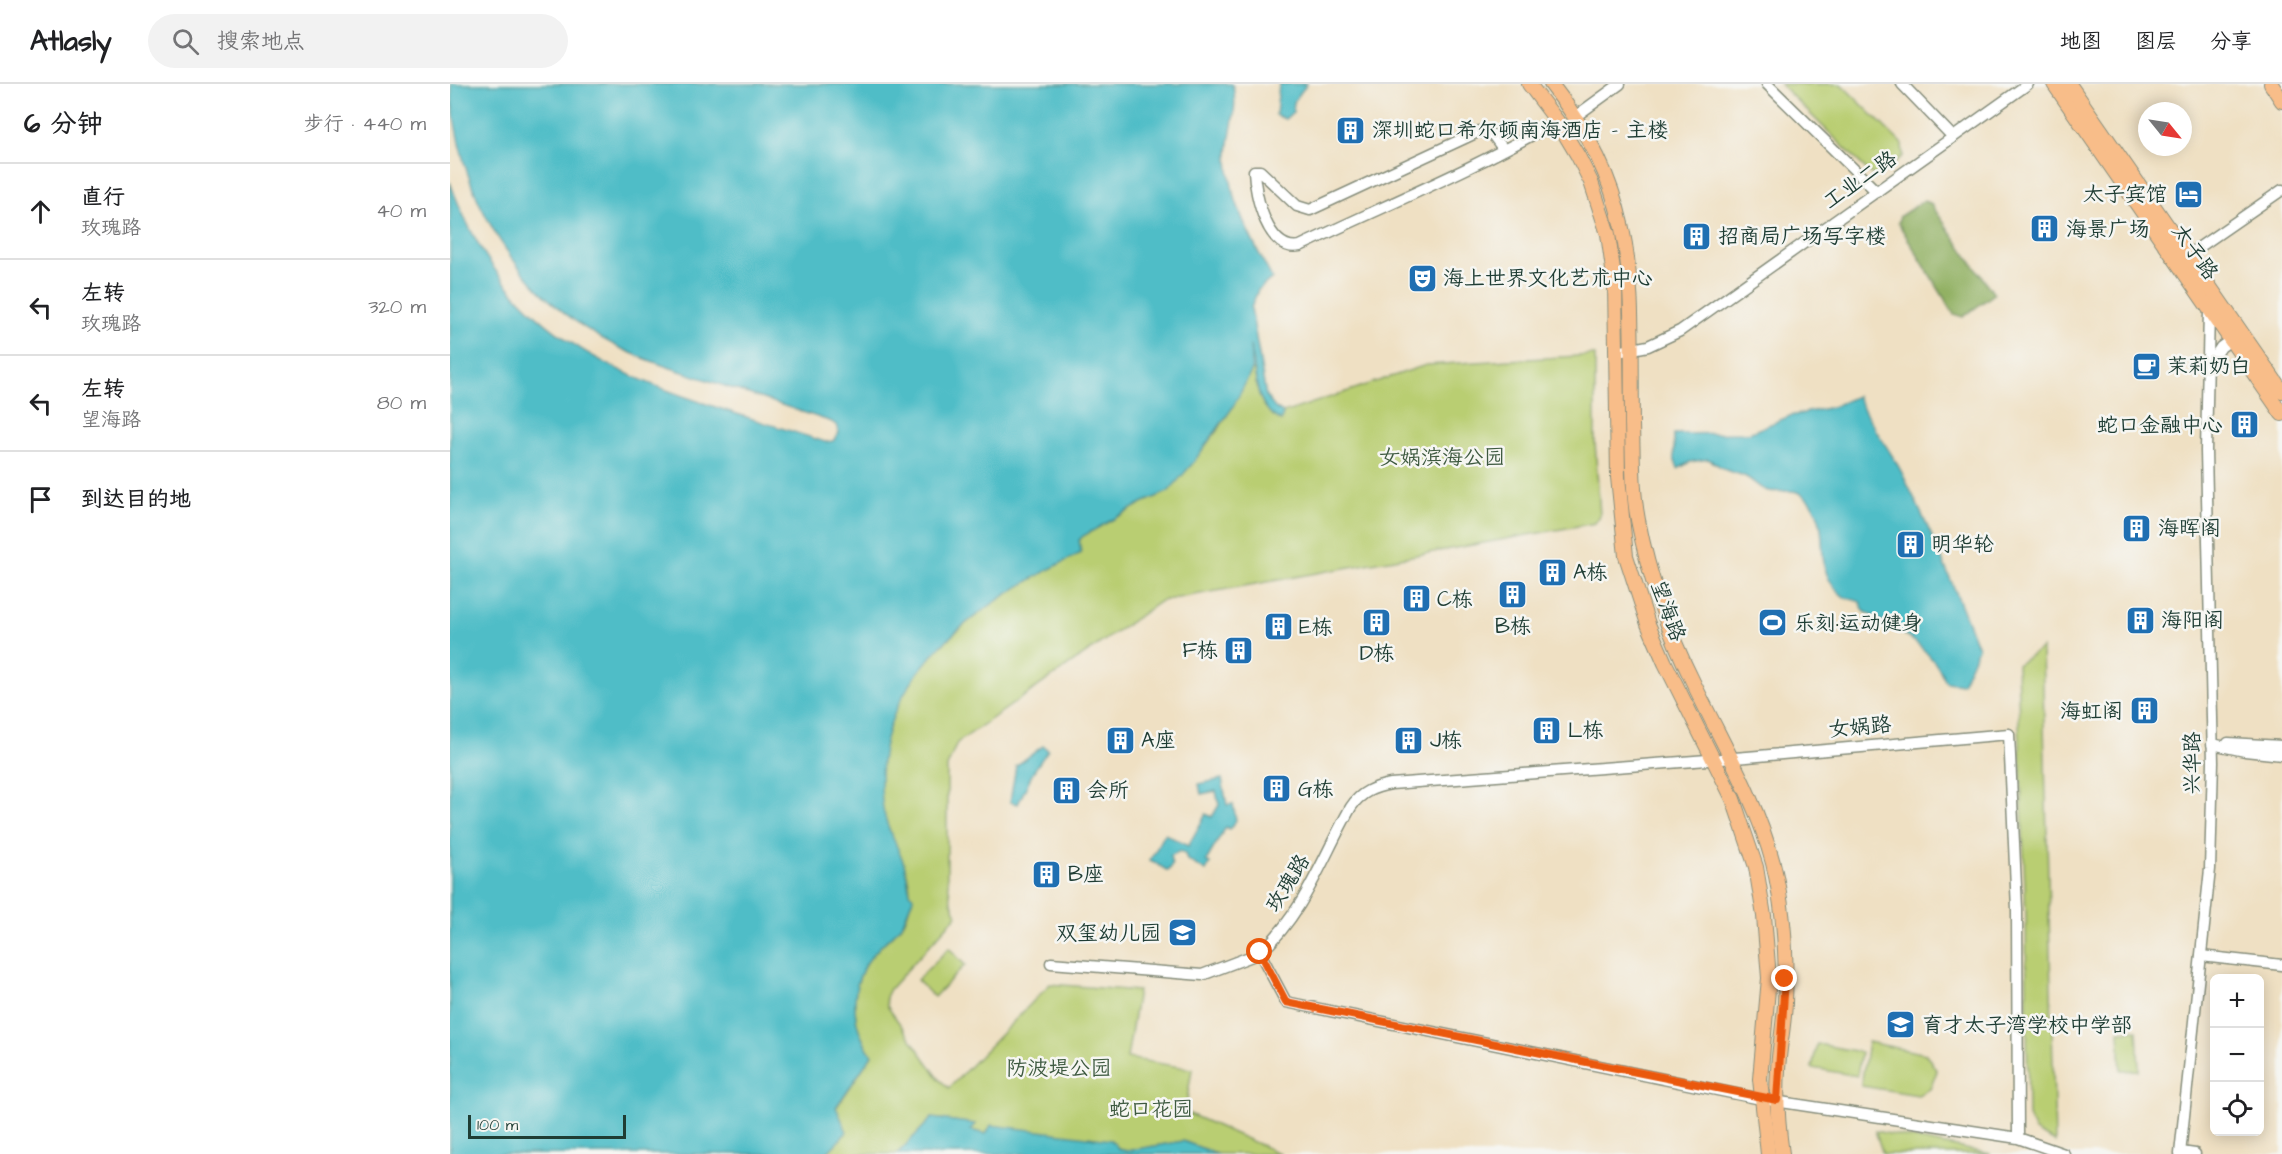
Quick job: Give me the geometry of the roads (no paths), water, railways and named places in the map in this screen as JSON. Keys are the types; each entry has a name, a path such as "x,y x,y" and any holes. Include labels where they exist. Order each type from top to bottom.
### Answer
{"main road":[{"name":"望海路","path":"1529,84 1557,121 1591,182 1608,234 1624,351 1632,384 1637,515 1645,552 1665,618 1694,685 1732,758 1767,842 1777,881 1782,913 1785,1002 1777,1100 1782,1154"},
{"name":"望海路","path":"1551,84 1576,117 1610,180 1625,231 1630,280 1624,351 1617,383 1620,515 1626,556 1648,624 1665,663 1715,760 1751,847 1764,916 1769,978 1761,1066 1761,1099 1768,1154"},
{"name":"太子路","path":"2054,84 2282,414"},
{"name":"太子路","path":"2068,84 2282,391"},
{"path":"2271,84 2282,101"}],"street":[{"path":"1576,117 1620,84"},
{"path":"1767,84 1877,192"},
{"path":"1902,84 1953,137"},
{"name":"工业二路","path":"1624,351 1648,346 1680,331 2028,84"},
{"path":"1504,150 1493,135 1480,131 1310,210 1297,206 1260,171 1254,171 1254,186 1259,207 1277,239 1293,248 1504,150 1557,121"},
{"path":"2188,255 2282,190"},
{"name":"兴华路","path":"2181,1153 2210,869 2212,744 2206,451 2210,325 2208,308"},
{"path":"2207,371 2221,347 2228,342 2233,344"},
{"name":"女娲路","path":"1715,760 2009,734 2017,909 2018,1138"},
{"path":"2212,744 2246,742 2282,746"},
{"path":"2212,744 2282,755"},
{"name":"玫瑰路","path":"1260,952 1281,932 1303,902 1356,800 1376,787 1390,784 1715,760"},
{"path":"1052,963 1196,975 1211,973 1260,952 1286,1002 1761,1099 2018,1138 2064,1154"},
{"path":"2201,956 2282,965"},
{"path":"2181,1153 2195,1154"}],"water":[{"path":"451,84 1231,84 1233,86 1235,105 1228,151 1230,176 1244,221 1272,278 1258,290 1251,308 1266,396 1275,408 1283,413 1281,421 1271,414 1260,397 1250,345 1252,370 1233,407 1193,463 1168,492 1142,503 1083,536 1079,540 1081,553 1006,595 971,620 939,648 913,680 894,716 883,756 882,801 887,825 904,865 913,899 900,927 876,951 860,975 856,989 856,1016 864,1043 872,1055 836,1107 847,1132 826,1154 450,1154 450,182 478,243 513,292 554,330 601,360 652,384 707,404 825,442 833,441 839,433 837,426 832,422 662,365 618,347 582,326 550,300 522,271 498,238 479,203 465,165 455,125"},
{"path":"1279,84 1307,84 1294,101 1293,112 1285,119 1276,115"},
{"path":"1857,396 1912,493 1978,648 1962,684 1946,682 1931,657 1921,647 1864,611 1860,602 1843,596 1833,585 1824,562 1817,514 1806,497 1791,491 1766,490 1746,477 1727,470 1708,459 1690,462 1678,469 1674,458 1674,434 1749,433 1790,416 1832,407"},
{"path":"1043,746 1048,750 1033,772 1018,804 1010,802 1016,766"},
{"path":"1222,779 1227,805 1233,804 1236,820 1230,829 1226,827 1206,861 1210,863 1206,871 1187,860 1185,854 1180,851 1170,856 1172,865 1168,871 1150,860 1165,834 1188,846 1206,814 1212,817 1219,805 1216,791 1201,794 1199,784"},
{"path":"932,1118 976,1124 971,1130 986,1134 991,1125 1111,1140 1118,1148 1126,1151 1183,1141 1217,1154 897,1154"}],"place":[{"name":"深圳蛇口希尔顿南海酒店 - 主楼","path":"1351,130"},
{"name":"太子宾馆","path":"2188,194"},
{"name":"海景广场","path":"2045,229"},
{"name":"招商局广场写字楼","path":"1697,236"},
{"name":"海上世界文化艺术中心","path":"1422,278"},
{"name":"茉莉奶白","path":"2146,366"},
{"name":"蛇口金融中心","path":"2244,425"},
{"name":"海晖阁","path":"2137,528"},
{"name":"明华轮","path":"1910,544"},
{"name":"A栋","path":"1552,572"},
{"name":"B栋","path":"1513,595"},
{"name":"C栋","path":"1416,599"},
{"name":"海阳阁","path":"2140,620"},
{"name":"D栋","path":"1377,622"},
{"name":"乐刻·运动健身","path":"1773,623"},
{"name":"E栋","path":"1278,627"},
{"name":"F栋","path":"1239,650"},
{"name":"海虹阁","path":"2144,711"},
{"name":"L栋","path":"1547,730"},
{"name":"A座","path":"1120,740"},
{"name":"J栋","path":"1409,740"},
{"name":"G栋","path":"1277,789"},
{"name":"会所","path":"1066,790"},
{"name":"B座","path":"1047,874"},
{"name":"双玺幼儿园","path":"1182,933"},
{"name":"育才太子湾学校中学部","path":"1901,1025"}],"park label":[{"name":"女娲滨海公园","path":"1442,457"},
{"name":"防波堤公园","path":"1059,1068"},
{"name":"蛇口花园","path":"1151,1109"}]}
